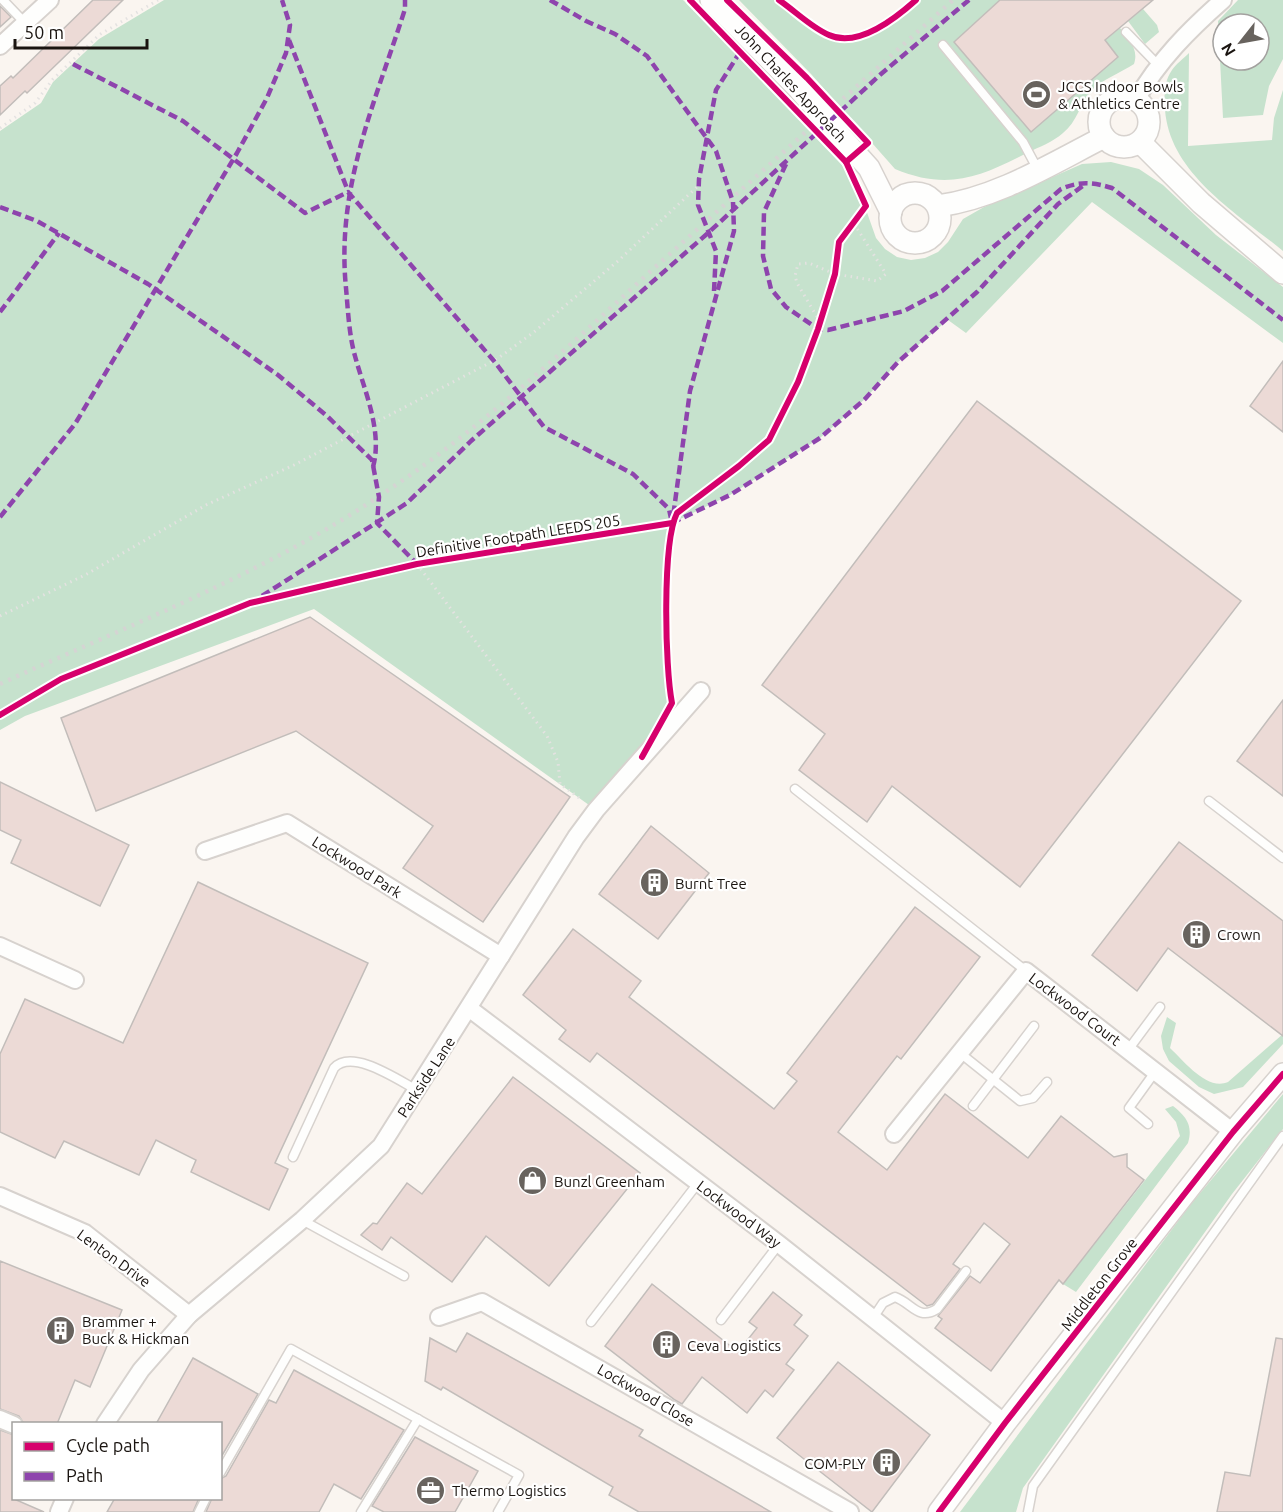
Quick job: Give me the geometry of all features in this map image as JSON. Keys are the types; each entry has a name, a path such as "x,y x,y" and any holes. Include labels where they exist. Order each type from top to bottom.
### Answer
{"street":[{"path":"0,46 50,0"},
{"name":"John Charles Approach","path":"711,0 798,88 869,168 891,212 892,228 897,234 903,240 918,243 933,236 938,229 940,214 938,206 927,196 913,193 869,168"},
{"path":"1136,100 1158,65 1189,29 1223,0"},
{"path":"1121,97 1136,100 1146,110 1149,120 1148,129 1140,142 1123,148 1112,144 1104,137 1099,116 1108,103 1121,97"},
{"path":"938,206 959,203 1001,189 1104,137"},
{"path":"1140,142 1201,203 1283,273"},
{"path":"891,212 899,199 913,193"},
{"name":"Parkside Lane","path":"106,1422 141,1371 189,1315 302,1220 381,1146 596,810 700,691"},
{"name":"Lockwood Park","path":"206,851 287,823 501,956"},
{"path":"0,946 75,980"},
{"name":"Lockwood Court","path":"894,1134 1026,971 1233,1132"},
{"name":"Lockwood Way","path":"470,1009 779,1244 1005,1423"},
{"name":"Middleton Grove","path":"939,1512 1005,1423 1233,1132 1283,1074"},
{"name":"Lenton Drive","path":"0,1196 85,1233 189,1315"},
{"name":"Lockwood Close","path":"439,1317 482,1302 850,1512"}],"lane":[{"path":"3,0 25,23"},
{"path":"1126,32 1158,65"},
{"path":"943,45 1023,142 1039,170"},
{"path":"795,789 1026,971"},
{"path":"1209,801 1283,858"},
{"path":"1128,1050 1160,1007"},
{"path":"973,1106 1034,1026"},
{"path":"960,1053 1020,1101 1034,1098 1047,1082"},
{"path":"293,1157 334,1068 339,1063 349,1060 360,1062 385,1072 417,1090"},
{"path":"1148,1124 1129,1108 1155,1071"},
{"path":"1028,1512 1033,1486 1283,1136"},
{"path":"591,1322 698,1183"},
{"path":"302,1220 404,1276"},
{"path":"721,1320 779,1244"},
{"path":"873,1318 883,1303 895,1297 917,1312 932,1312 937,1309 966,1270"},
{"path":"222,1470 291,1349 519,1475 498,1512"},
{"path":"361,1512 418,1419"}],"path":[{"path":"0,128 35,103 53,79 99,35 158,0"},
{"path":"0,616 23,608 95,570 206,505 294,465 497,359 593,283 698,186"},
{"path":"848,228 858,215"},
{"path":"819,326 795,276 798,264 809,263 836,274 877,281 886,274 853,222"},
{"path":"832,284 837,263"},
{"path":"819,326 823,313"},
{"path":"417,564 547,736 558,762 560,784 596,810"}],"green space":[{"path":"164,0 683,0 722,37 845,168 864,204 876,238 885,249 897,257 911,260 925,258 938,252 948,242 963,219 984,207 1082,164 1111,162 1139,169 1163,185 1216,235 1283,287 1283,343 1092,202 966,333 948,320 898,362 865,399 820,438 730,495 672,523 665,637 672,703 642,757 596,810 314,609 25,716 0,730 0,131 41,103 53,82 99,39"},
{"path":"739,0 779,0 830,36 855,38 901,14 916,0 1000,0 954,42 1031,132 1118,57 1105,40 1120,28 1132,45 1135,59 1134,64 1091,91 1072,124 1055,139 979,174 948,180 931,179 895,169 811,74"},
{"path":"1238,0 1283,0 1283,59 1269,86 1263,115 1223,118 1221,72 1271,72 1271,12 1227,12"},
{"path":"1143,9 1157,25 1159,32 1145,44 1128,21"},
{"path":"1189,53 1188,146 1272,140 1274,118 1283,90 1283,251 1227,207 1192,173 1179,154 1170,133 1165,110 1165,89 1172,70"},
{"path":"1167,1017 1176,1023 1170,1048 1197,1074 1220,1084 1228,1082 1283,1034 1283,1044 1243,1087 1214,1094 1199,1087 1169,1061 1163,1049 1161,1036"},
{"path":"1283,1094 1283,1129 1232,1194 1023,1488 1016,1512 960,1512 1191,1204"},
{"path":"1173,1106 1188,1122 1190,1132 1188,1143 1076,1292 1063,1284 1180,1136 1176,1122 1165,1109"}],"building":[{"path":"93,0 123,0 27,93 25,91 0,115 0,86 11,76 13,78"},
{"name":"JCCS Indoor Bowls & Athletics Centre","path":"1000,0 1153,0 1105,40 1118,57 1031,132 954,42"},
{"path":"0,6 11,17 0,27"},
{"path":"1283,361 1283,432 1250,406"},
{"path":"977,401 1241,601 1020,887 892,786 867,822 799,770 825,734 762,685"},
{"path":"310,617 570,797 483,922 403,868 433,826 296,731 96,811 61,718"},
{"path":"1283,700 1283,796 1237,761"},
{"path":"0,782 129,845 100,906 11,863 21,840 0,830"},
{"name":"Burnt Tree","path":"651,826 709,873 658,939 599,894"},
{"name":"Crown","path":"1179,842 1283,921 1283,1036 1168,948 1137,991 1092,955"},
{"path":"198,882 368,963 275,1163 288,1169 269,1210 191,1172 196,1160 156,1140 139,1175 64,1141 55,1158 0,1132 0,1054 25,999 123,1043"},
{"path":"915,907 980,957 901,1059 897,1056 838,1132 887,1170 945,1094 1028,1158 1061,1116 1114,1157 1127,1154 1127,1167 1144,1180 1063,1284 1059,1280 991,1371 935,1328 942,1319 938,1316 970,1276 980,1283 1010,1244 984,1223 953,1264 960,1269 933,1304 927,1306 597,1053 590,1062 559,1039 566,1030 523,995 573,929 641,981 629,997 774,1109 797,1081 787,1073"},
{"name":"Bunzl Greenham","path":"513,1077 640,1173 549,1286 486,1236 452,1282 391,1237 382,1250 361,1235 373,1223 377,1224 407,1183 422,1194"},
{"name":"Brammer + Buck & Hickman","path":"0,1261 122,1310 90,1387 75,1380 58,1422 23,1422 19,1416 0,1409"},
{"path":"652,1284 738,1352 757,1328 749,1322 773,1292 802,1315 794,1325 808,1336 786,1364 794,1370 773,1397 765,1390 747,1413 702,1377 682,1404 675,1400 605,1346"},
{"path":"467,1333 643,1430 639,1436 771,1512 639,1512 609,1495 613,1487 443,1387 441,1390 425,1381 430,1338 456,1352"},
{"path":"1276,1338 1283,1339 1283,1512 1217,1512 1225,1472 1250,1476"},
{"path":"193,1358 258,1394 222,1456 222,1422 157,1422"},
{"path":"838,1362 930,1435 872,1512 777,1438"},
{"path":"294,1370 404,1430 361,1499 334,1484 319,1512 206,1512 211,1500 222,1500 222,1478 226,1476 269,1400 276,1403"},
{"path":"0,1430 12,1434 12,1500 44,1512 0,1512"},
{"path":"415,1437 478,1471 455,1512 384,1512 372,1506"},
{"path":"114,1500 198,1500 193,1512 107,1512"}],"railway":[{"path":"0,684 193,598 287,551 333,525 415,472 520,389 953,0"}],"marked path":[{"path":"0,517 75,424 237,153 267,98 286,53 290,25 282,0"},
{"path":"373,467 376,439 353,348 344,251 352,180 360,146 405,9 405,0"},
{"path":"550,0 586,21 615,34 647,56 716,151 733,202 734,231 690,391 673,517"},
{"path":"262,596 407,503 471,441 708,233 881,74 969,0"},
{"path":"289,40 348,191"},
{"path":"714,291 716,251 698,205 699,179 716,90 740,52"},
{"path":"73,64 183,121 305,213 348,192 494,361 544,427 633,474 669,509 672,523"},
{"path":"786,164 764,212 763,256 771,289 786,307 818,329 828,330 904,311 942,291 1061,189 1086,183 1112,188 1283,320"},
{"path":"672,523 730,495 820,438 865,399 898,362 977,292 1058,204 1084,185"},
{"path":"0,207 37,221 148,284 278,375 327,416 372,460 379,497 377,523 417,564"},
{"path":"0,312 59,233"}],"cycle path":[{"path":"642,757 672,703 666,606 669,550 677,513 769,440 798,382 818,329 835,274 839,242 866,206 846,162 690,0"},
{"path":"727,0 807,78 868,143 846,162"},
{"path":"779,0 816,28 840,38 852,38 876,29 916,0"},
{"name":"Definitive Footpath LEEDS 205","path":"0,715 61,679 250,603 417,564 672,523"},
{"path":"939,1512 1005,1423 1233,1132 1283,1074"}],"place":[{"name":"JCCS Indoor Bowls & Athletics Centre","path":"1037,95"},
{"name":"Burnt Tree","path":"654,883"},
{"name":"Crown","path":"1196,934"},
{"name":"Bunzl Greenham","path":"533,1181"},
{"name":"Brammer + Buck & Hickman","path":"61,1330"},
{"name":"Ceva Logistics","path":"666,1345"},
{"name":"COM-PLY","path":"887,1463"},
{"name":"Thermo Logistics","path":"431,1490"}]}
